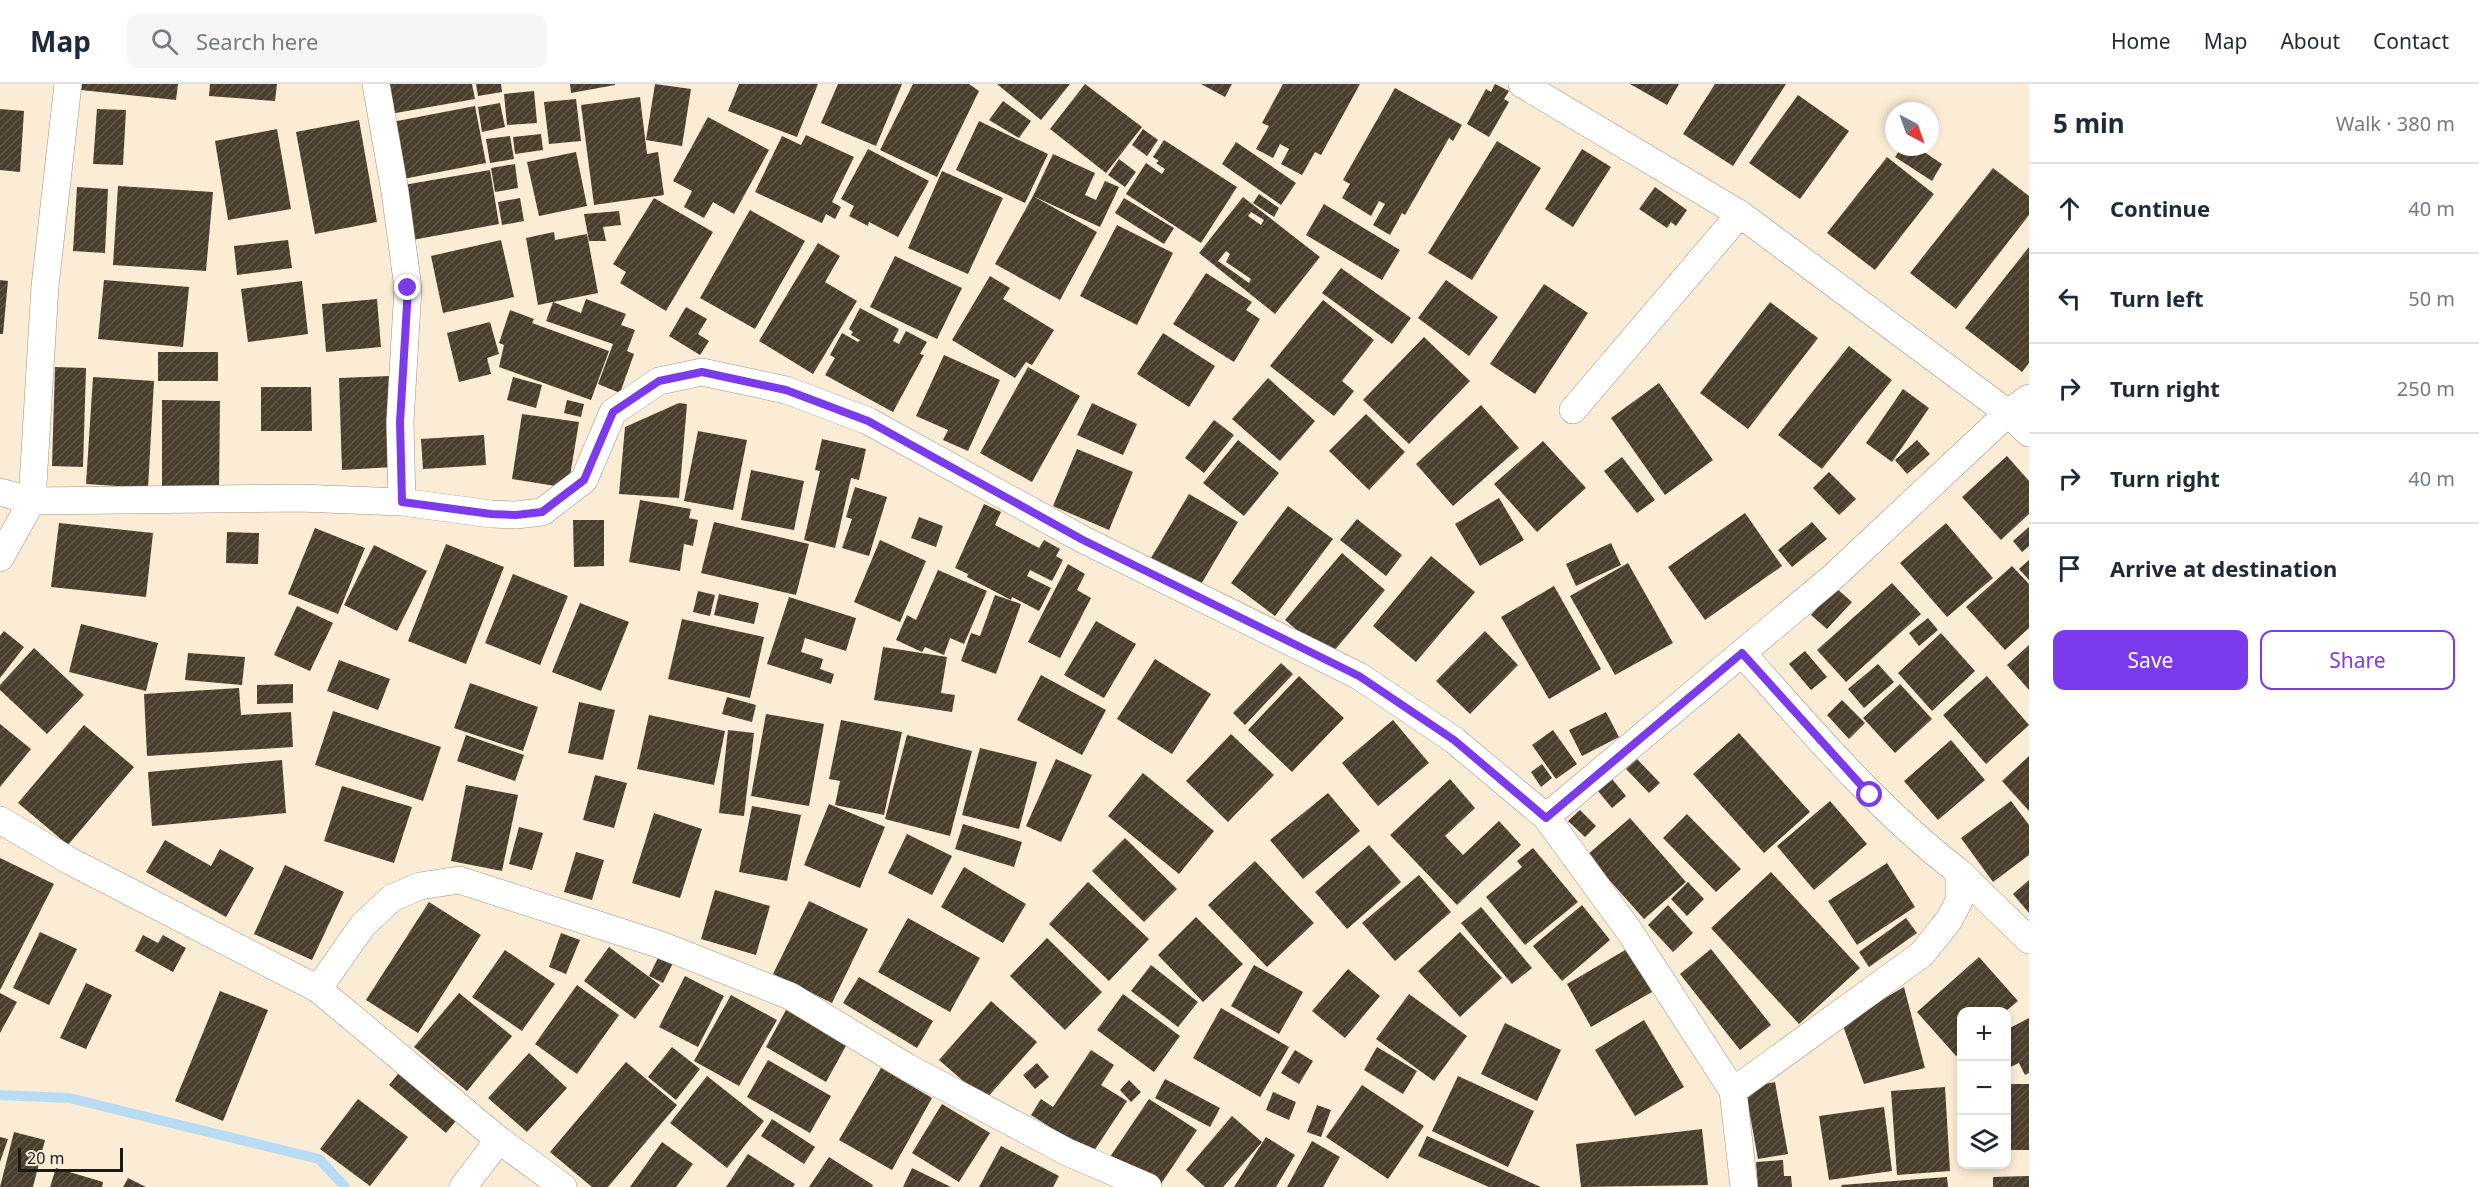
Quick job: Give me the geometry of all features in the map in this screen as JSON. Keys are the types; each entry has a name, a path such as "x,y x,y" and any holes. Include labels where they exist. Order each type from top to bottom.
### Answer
{"street":[{"path":"0,558 32,501 45,286 68,84"},
{"path":"376,84 395,192 408,288 400,422 402,502"},
{"path":"1522,84 1740,214 2019,406 2029,433"},
{"path":"1573,410 1740,214"},
{"path":"0,492 32,501 299,498 402,502 491,514 516,515 542,512 584,480 613,412 659,381 702,372 786,390 868,421 1083,540 1359,676 1454,740 1546,818 1630,932 1733,1091 1744,1187"},
{"path":"1546,818 1834,576 2019,406"},
{"path":"1742,653 1870,795 1929,849 1959,872 2029,940"},
{"path":"0,820 70,861 318,990 499,1140 563,1187"},
{"path":"1733,1091 1922,954 1949,920 1959,901 1959,872"},
{"path":"318,990 363,925 392,898 420,886 459,880 661,945 790,996 907,1067 1057,1147 1148,1187"},
{"path":"463,1187 499,1140"}],"building":[{"path":"82,84 178,84 176,100 81,90"},
{"path":"210,84 277,84 275,101 209,96"},
{"path":"385,84 472,84 475,99 390,114"},
{"path":"476,84 501,84 502,92 478,96"},
{"path":"570,84 615,84 615,85 571,93"},
{"path":"655,84 691,89 682,146 646,140"},
{"path":"739,84 818,84 797,137 728,111"},
{"path":"838,84 902,84 876,146 821,123"},
{"path":"913,84 969,84 979,91 937,177 880,150"},
{"path":"997,84 1070,84 1041,120"},
{"path":"1085,84 1142,127 1106,173 1050,129"},
{"path":"1201,84 1232,84 1225,97"},
{"path":"1283,84 1360,84 1321,155 1315,152 1302,175 1281,164 1289,149 1280,144 1273,158 1256,149 1269,126 1262,123"},
{"path":"1495,84 1509,91 1504,99 1509,102 1489,137 1467,124 1486,89 1491,92"},
{"path":"1630,84 1679,84 1667,105"},
{"path":"1715,84 1786,84 1733,166 1683,134"},
{"path":"1395,88 1462,125 1453,141 1449,138 1405,215 1402,213 1390,235 1373,225 1385,204 1379,201 1371,216 1342,198 1350,184 1343,180"},
{"path":"534,91 537,123 507,125 504,94"},
{"path":"1798,95 1849,131 1800,199 1749,163"},
{"path":"640,97 647,154 658,152 664,195 594,205 581,105"},
{"path":"576,99 581,141 549,144 544,102"},
{"path":"1003,101 1031,121 1019,138 989,120"},
{"path":"500,103 505,127 482,132 478,107"},
{"path":"475,106 486,163 403,179 392,122"},
{"path":"0,109 24,111 20,172 0,170"},
{"path":"97,109 126,110 123,165 93,164"},
{"path":"708,117 769,150 734,214 713,202 704,218 684,207 692,191 673,181"},
{"path":"359,120 377,222 315,234 296,132"},
{"path":"979,121 1048,154 1025,203 956,170"},
{"path":"277,129 291,209 228,220 215,141"},
{"path":"1143,129 1158,140 1147,156 1132,145"},
{"path":"541,134 543,150 515,154 513,137"},
{"path":"806,135 854,157 832,202 841,207 835,219 826,214 822,223 755,192 782,136 801,145"},
{"path":"510,136 514,159 490,163 486,139"},
{"path":"1164,140 1237,187 1201,243 1126,194 1146,163 1162,174 1165,169 1156,163 1159,161 1153,157"},
{"path":"1497,141 1541,168 1472,280 1428,253"},
{"path":"1236,142 1296,183 1281,205 1222,164"},
{"path":"868,149 929,181 898,237 869,222 868,226 849,216 854,206 841,199"},
{"path":"1582,149 1611,167 1573,227 1545,209"},
{"path":"576,152 587,206 539,216 527,162"},
{"path":"1053,154 1095,173 1085,195 1096,200 1105,181 1119,187 1100,227 1033,196"},
{"path":"1930,156 1942,164 1932,181 1895,157"},
{"path":"1887,157 1934,194 1875,270 1827,233"},
{"path":"1119,159 1136,172 1125,187 1108,175"},
{"path":"515,164 518,188 495,192 491,168"},
{"path":"1993,168 2029,196 2029,215 1956,309 1910,273"},
{"path":"490,170 499,224 407,241 398,186"},
{"path":"942,171 1003,198 968,274 908,248"},
{"path":"118,186 213,192 206,271 113,265"},
{"path":"77,187 108,189 105,253 73,251"},
{"path":"1655,187 1687,210 1676,226 1671,222 1667,228 1639,209"},
{"path":"1259,194 1279,208 1274,217 1253,203"},
{"path":"1033,196 1097,232 1060,300 995,264"},
{"path":"1243,197 1320,257 1275,314 1199,253","holes":["1251,212 1264,220 1261,225 1248,216","1226,251 1230,254 1226,262 1251,279 1249,283 1218,261"]},
{"path":"520,198 524,221 502,225 498,202"},
{"path":"654,198 713,232 666,311 620,283 626,272 613,264"},
{"path":"1124,198 1174,228 1164,244 1115,213"},
{"path":"1324,204 1400,250 1382,280 1306,235"},
{"path":"750,210 805,241 755,329 700,298"},
{"path":"619,211 621,225 603,227 606,241 589,241 584,214"},
{"path":"1117,225 1173,253 1137,325 1080,296"},
{"path":"554,232 555,240 587,234 598,293 538,305 526,238"},
{"path":"288,240 292,268 237,275 234,246"},
{"path":"501,240 514,297 443,313 431,256"},
{"path":"818,243 840,256 825,282 857,301 813,374 759,341"},
{"path":"2029,247 2029,363 2022,372 1965,328"},
{"path":"895,256 962,288 937,339 870,307"},
{"path":"1341,268 1411,318 1392,344 1322,293"},
{"path":"1206,273 1252,302 1246,310 1260,319 1234,362 1173,324"},
{"path":"990,276 1010,288 1003,299 1054,330 1032,365 1026,362 1015,378 952,340"},
{"path":"0,280 8,281 3,334 0,334"},
{"path":"104,280 189,287 183,347 98,339"},
{"path":"1446,280 1498,317 1469,356 1418,318"},
{"path":"302,281 308,334 248,342 241,289"},
{"path":"1544,284 1588,313 1535,394 1490,364"},
{"path":"377,299 381,347 326,352 322,304"},
{"path":"586,299 626,314 621,325 635,330 627,351 634,354 620,393 598,384 613,344 546,321 553,302 581,313"},
{"path":"1323,300 1374,340 1342,381 1354,391 1334,416 1270,366"},
{"path":"1770,302 1818,338 1748,429 1700,393"},
{"path":"686,307 707,319 698,334 709,341 700,355 669,336"},
{"path":"860,308 899,329 893,341 899,344 906,331 927,342 920,354 924,355 893,412 825,375 835,358 830,355 842,333 858,342 860,340 851,335 853,332 849,329"},
{"path":"510,310 534,319 532,323 609,351 591,400 499,367 504,345 499,343"},
{"path":"490,322 499,354 487,358 491,374 459,382 447,333"},
{"path":"1163,333 1215,366 1189,407 1137,374"},
{"path":"1424,337 1470,381 1409,444 1363,400"},
{"path":"1849,346 1892,380 1822,469 1778,435"},
{"path":"158,352 218,352 218,381 158,381"},
{"path":"944,355 1000,380 968,451 943,440 948,430 916,416"},
{"path":"55,367 86,368 83,467 52,466"},
{"path":"1028,367 1080,396 1032,482 980,453"},
{"path":"390,376 393,467 342,470 339,378"},
{"path":"93,377 154,381 148,488 86,484"},
{"path":"513,377 542,385 536,408 507,400"},
{"path":"1268,378 1315,421 1280,461 1232,419"},
{"path":"1659,383 1713,460 1665,495 1611,418"},
{"path":"261,387 311,387 312,431 261,431"},
{"path":"1903,389 1929,408 1892,462 1866,443"},
{"path":"162,400 220,401 219,491 162,490"},
{"path":"567,400 584,404 581,417 564,413"},
{"path":"679,403 687,404 679,498 619,494 625,427"},
{"path":"1092,403 1137,424 1123,455 1077,435"},
{"path":"1481,405 1519,448 1453,506 1416,464"},
{"path":"522,414 579,422 568,488 512,479"},
{"path":"1366,414 1405,452 1369,490 1329,451"},
{"path":"1214,420 1234,435 1204,473 1185,458"},
{"path":"698,431 747,440 733,510 684,501"},
{"path":"484,435 486,465 423,469 421,439"},
{"path":"822,439 866,449 859,480 851,478 835,548 804,540 820,471 815,470"},
{"path":"1238,440 1279,473 1244,516 1203,483"},
{"path":"1917,440 1930,454 1907,474 1895,460"},
{"path":"1543,441 1586,488 1537,532 1494,484"},
{"path":"1077,449 1133,472 1109,530 1053,506"},
{"path":"2007,456 2029,481 2029,514 2001,540 1962,497"},
{"path":"1622,457 1655,500 1637,513 1604,471"},
{"path":"751,470 804,481 794,530 741,520"},
{"path":"1829,472 1856,499 1839,515 1813,488"},
{"path":"855,487 887,497 869,556 842,548 852,519 846,517"},
{"path":"1189,494 1238,522 1197,591 1148,563"},
{"path":"1499,498 1524,540 1480,566 1455,524"},
{"path":"640,500 691,509 689,518 698,520 693,546 684,544 680,571 629,562"},
{"path":"984,504 1001,512 995,525 1039,548 1044,540 1060,549 1056,556 1063,560 1052,581 1030,570 1027,576 1051,588 1039,611 1012,597 1011,600 967,577 968,574 955,568"},
{"path":"1288,506 1333,539 1275,616 1231,583"},
{"path":"1745,513 1782,566 1705,620 1668,567"},
{"path":"919,517 943,526 936,547 911,538"},
{"path":"1357,519 1402,555 1386,576 1340,540"},
{"path":"573,520 604,520 604,566 574,567"},
{"path":"714,522 809,544 796,595 701,573"},
{"path":"1812,522 1827,539 1792,567 1778,550"},
{"path":"59,523 153,533 146,597 51,587"},
{"path":"1946,523 1993,578 1947,617 1900,563"},
{"path":"2029,527 2029,546 2022,552 2013,541"},
{"path":"315,528 365,548 338,614 288,594"},
{"path":"227,532 259,533 258,564 226,563"},
{"path":"880,540 926,561 900,622 854,602"},
{"path":"1611,543 1621,565 1576,586 1566,564"},
{"path":"446,544 504,567 466,664 408,641"},
{"path":"374,545 427,571 397,631 344,605"},
{"path":"1342,553 1385,590 1329,657 1285,620"},
{"path":"1431,556 1475,592 1416,662 1373,626"},
{"path":"2029,560 2029,580 2019,569"},
{"path":"1628,563 1673,643 1615,675 1570,596"},
{"path":"1068,564 1085,574 1077,590 1091,598 1060,658 1028,642"},
{"path":"2012,566 2029,584 2029,628 2005,650 1966,607"},
{"path":"938,570 987,591 964,644 950,638 944,655 925,647 922,652 896,640 907,615 916,620"},
{"path":"513,574 568,596 540,665 485,643"},
{"path":"1892,583 1921,614 1846,682 1817,650"},
{"path":"1554,586 1601,669 1549,699 1501,617"},
{"path":"1836,588 1852,602 1827,629 1811,615"},
{"path":"698,591 715,595 710,616 693,612"},
{"path":"719,594 759,603 754,624 714,615"},
{"path":"995,595 1021,604 996,674 961,661 971,633 980,636"},
{"path":"789,597 856,618 846,651 805,638 801,652 823,659 820,669 834,674 831,684 767,664"},
{"path":"580,603 629,622 601,691 552,672"},
{"path":"297,606 333,623 310,671 274,655"},
{"path":"1928,618 1938,630 1919,646 1909,633"},
{"path":"682,619 764,637 750,698 668,679"},
{"path":"1096,621 1136,644 1104,698 1064,675"},
{"path":"81,624 158,643 146,691 69,672"},
{"path":"4,631 24,647 0,678 0,636"},
{"path":"1485,631 1518,665 1470,714 1436,681"},
{"path":"1941,633 1975,671 1932,711 1898,673"},
{"path":"2029,645 2029,690 2007,665"},
{"path":"883,647 947,657 941,693 955,695 952,712 874,700"},
{"path":"34,648 84,695 47,734 0,690 0,685"},
{"path":"1805,651 1827,677 1811,690 1789,664"},
{"path":"188,653 245,657 242,685 185,680"},
{"path":"1155,659 1211,694 1172,754 1117,719"},
{"path":"339,660 390,679 378,710 327,691"},
{"path":"1281,663 1293,674 1245,725 1233,713"},
{"path":"1878,664 1894,682 1864,708 1848,689"},
{"path":"1041,675 1106,710 1082,755 1017,720"},
{"path":"1299,676 1344,718 1292,772 1248,730"},
{"path":"1987,676 2029,725 1986,764 1943,715"},
{"path":"470,683 538,707 523,751 454,728"},
{"path":"293,684 293,703 257,704 257,685"},
{"path":"1900,684 1932,719 1895,753 1863,718"},
{"path":"239,688 241,715 291,712 293,747 147,756 144,694"},
{"path":"727,697 756,705 752,722 722,714"},
{"path":"1842,700 1865,723 1849,739 1827,715"},
{"path":"579,702 615,710 603,760 568,753"},
{"path":"333,711 441,747 423,801 315,765"},
{"path":"1606,712 1619,737 1582,756 1569,730"},
{"path":"766,714 824,724 809,806 751,796"},
{"path":"649,715 725,731 714,785 637,769"},
{"path":"841,720 902,732 884,815 835,805 840,781 829,779"},
{"path":"1393,720 1429,763 1378,806 1342,763"},
{"path":"0,724 31,749 0,787"},
{"path":"84,725 134,767 68,845 18,803"},
{"path":"728,730 754,733 744,816 719,813"},
{"path":"1553,730 1577,764 1556,779 1532,745"},
{"path":"1739,733 1810,812 1764,853 1693,774"},
{"path":"1231,734 1274,775 1228,822 1186,781"},
{"path":"466,735 524,755 515,781 457,761"},
{"path":"907,735 972,751 950,836 885,819"},
{"path":"1951,740 1985,780 1938,820 1904,781"},
{"path":"980,748 1037,762 1019,829 962,815"},
{"path":"2029,756 2029,811 2002,781"},
{"path":"1056,759 1092,775 1061,842 1026,826"},
{"path":"1637,759 1660,783 1649,793 1626,769"},
{"path":"282,760 286,813 152,826 148,772"},
{"path":"1542,764 1552,778 1541,787 1531,772"},
{"path":"1143,773 1214,831 1179,874 1108,816"},
{"path":"595,775 627,783 614,828 583,820"},
{"path":"1450,779 1475,808 1445,836 1463,855 1499,821 1521,845 1457,905 1390,835"},
{"path":"1612,779 1626,796 1612,808 1598,791"},
{"path":"466,785 518,795 502,871 451,861"},
{"path":"342,786 412,807 394,863 324,841"},
{"path":"1328,793 1360,831 1303,879 1270,840"},
{"path":"1830,801 1867,844 1814,890 1777,846"},
{"path":"2011,801 2029,825 2029,855 1993,882 1961,838"},
{"path":"829,804 885,827 860,888 804,865"},
{"path":"752,806 801,815 787,881 739,872"},
{"path":"1580,810 1596,826 1585,837 1568,821"},
{"path":"654,813 702,829 680,898 632,883"},
{"path":"1687,814 1741,869 1716,892 1663,838"},
{"path":"1630,818 1686,882 1644,919 1587,855"},
{"path":"963,824 1022,842 1014,867 955,849"},
{"path":"519,827 543,833 532,870 509,864"},
{"path":"907,834 952,856 932,895 888,873"},
{"path":"1125,838 1177,889 1144,922 1092,871"},
{"path":"165,840 211,866 220,849 254,868 226,917 146,872"},
{"path":"1369,845 1401,882 1347,929 1315,892"},
{"path":"1533,848 1578,902 1525,945 1486,897 1522,867 1517,861"},
{"path":"576,852 604,860 592,900 564,892"},
{"path":"0,858 54,884 0,990"},
{"path":"1255,861 1314,923 1267,967 1208,905"},
{"path":"1887,863 1915,907 1857,945 1828,901"},
{"path":"285,865 344,892 312,960 254,934"},
{"path":"964,867 1026,904 1003,943 941,907"},
{"path":"1771,872 1860,968 1799,1024 1711,928"},
{"path":"1419,875 1451,912 1395,961 1362,923"},
{"path":"2029,880 2029,913 2013,894"},
{"path":"1088,882 1149,939 1109,981 1049,924"},
{"path":"1688,882 1704,899 1687,916 1671,899"},
{"path":"715,890 770,906 756,955 701,939"},
{"path":"809,901 868,929 832,1003 773,974"},
{"path":"429,902 481,935 418,1033 366,1000"},
{"path":"1582,905 1610,940 1562,981 1533,946"},
{"path":"1668,905 1693,933 1673,952 1648,925"},
{"path":"1481,907 1532,968 1512,984 1461,923"},
{"path":"1196,917 1243,964 1203,1002 1158,955"},
{"path":"908,918 980,958 950,1012 878,972"},
{"path":"1906,918 1917,933 1869,967 1859,952"},
{"path":"40,932 77,949 49,1005 13,988"},
{"path":"1460,932 1502,978 1460,1017 1418,971"},
{"path":"561,933 580,940 566,974 549,967"},
{"path":"143,935 158,943 163,935 186,948 173,972 135,951"},
{"path":"1047,938 1102,992 1065,1030 1010,976"},
{"path":"609,947 660,985 635,1019 584,981"},
{"path":"1627,949 1652,992 1591,1027 1567,984"},
{"path":"1711,949 1771,1025 1740,1050 1680,974"},
{"path":"505,950 555,984 522,1031 472,997"},
{"path":"662,950 676,957 663,983 649,976"},
{"path":"1979,957 2018,1001 2011,1007 1957,1007 1956,1056 1917,1012"},
{"path":"1151,965 1198,1002 1178,1027 1131,991"},
{"path":"1254,965 1303,992 1279,1034 1231,1006"},
{"path":"1348,969 1380,996 1345,1038 1312,1011"},
{"path":"685,976 724,996 698,1047 659,1027"},
{"path":"859,977 933,1021 917,1048 843,1003"},
{"path":"86,983 112,995 86,1049 60,1038"},
{"path":"577,985 619,1015 577,1074 535,1044"},
{"path":"1904,987 1925,1068 1864,1084 1842,1023"},
{"path":"220,991 268,1010 223,1121 175,1101"},
{"path":"0,993 17,1002 0,1033"},
{"path":"459,993 512,1036 467,1091 414,1047"},
{"path":"1123,994 1180,1036 1154,1072 1097,1030"},
{"path":"1409,994 1467,1036 1434,1081 1376,1039"},
{"path":"731,995 777,1020 739,1086 694,1061"},
{"path":"991,1001 1037,1042 985,1100 939,1060"},
{"path":"1221,1008 1289,1047 1260,1097 1193,1058"},
{"path":"786,1010 847,1044 826,1082 766,1047"},
{"path":"2029,1018 2029,1073 2025,1075 2019,1063 2011,1067 2011,1027"},
{"path":"1644,1020 1684,1087 1635,1116 1595,1050"},
{"path":"1505,1023 1561,1050 1537,1101 1481,1074"},
{"path":"672,1047 700,1069 676,1100 648,1077"},
{"path":"1377,1047 1417,1071 1403,1094 1364,1070"},
{"path":"1091,1050 1114,1065 1101,1085 1127,1101 1092,1154 1031,1115 1041,1099 1053,1107"},
{"path":"1295,1050 1313,1061 1299,1084 1281,1073"},
{"path":"529,1053 567,1088 527,1132 488,1098"},
{"path":"768,1060 831,1096 810,1133 747,1097"},
{"path":"626,1062 677,1105 608,1187 592,1187 550,1152"},
{"path":"1037,1063 1049,1077 1035,1089 1023,1075"},
{"path":"403,1068 460,1116 446,1133 389,1085"},
{"path":"881,1068 932,1098 892,1170 839,1140"},
{"path":"707,1076 764,1121 727,1168 670,1123"},
{"path":"1458,1076 1534,1111 1508,1167 1432,1131"},
{"path":"1165,1079 1220,1108 1210,1127 1155,1098"},
{"path":"1129,1080 1141,1092 1131,1102 1120,1090"},
{"path":"1775,1082 1788,1154 1758,1159 1745,1088"},
{"path":"2011,1084 2029,1084 2029,1150 2011,1150"},
{"path":"1362,1085 1424,1126 1388,1179 1326,1137"},
{"path":"1945,1087 1950,1171 1897,1175 1891,1091"},
{"path":"1273,1092 1296,1102 1289,1120 1266,1110"},
{"path":"358,1099 408,1137 370,1186 320,1149"},
{"path":"1149,1099 1197,1130 1159,1187 1110,1157"},
{"path":"942,1104 990,1133 959,1182 912,1153"},
{"path":"1317,1105 1331,1110 1321,1137 1307,1132"},
{"path":"1884,1107 1892,1171 1829,1180 1819,1116"},
{"path":"1232,1116 1262,1142 1223,1187 1205,1187 1186,1170"},
{"path":"772,1119 815,1147 804,1164 761,1136"},
{"path":"1702,1129 1708,1185 1581,1187 1576,1144"},
{"path":"14,1132 45,1140 33,1187 0,1187"},
{"path":"1427,1136 1541,1187 1489,1187 1418,1156"},
{"path":"0,1137 8,1139 0,1162"},
{"path":"1266,1137 1295,1155 1276,1187 1234,1187"},
{"path":"1312,1141 1340,1157 1323,1187 1287,1187"},
{"path":"662,1142 693,1164 676,1187 630,1187"},
{"path":"1001,1146 1059,1176 1053,1187 979,1187"},
{"path":"748,1154 795,1184 793,1187 726,1187"},
{"path":"829,1157 873,1185 872,1187 809,1187"},
{"path":"1783,1160 1784,1176 1791,1176 1792,1187 1758,1187 1756,1162"},
{"path":"56,1168 103,1182 102,1187 50,1187"},
{"path":"912,1168 951,1187 903,1187"},
{"path":"2029,1176 2029,1187 1993,1187 1993,1177"},
{"path":"1947,1177 1948,1187 1842,1187 1841,1185"},
{"path":"128,1178 146,1187 123,1187"}],"waterway":[{"path":"0,1095 69,1098 319,1159 345,1187"}],"route":[{"path":"408,288 400,422 402,502 491,514 516,515 542,512 584,480 613,412 659,381 702,372 786,390 868,421 1083,540 1359,676 1454,740 1546,818 1620,753 1742,653 1870,795"}]}
